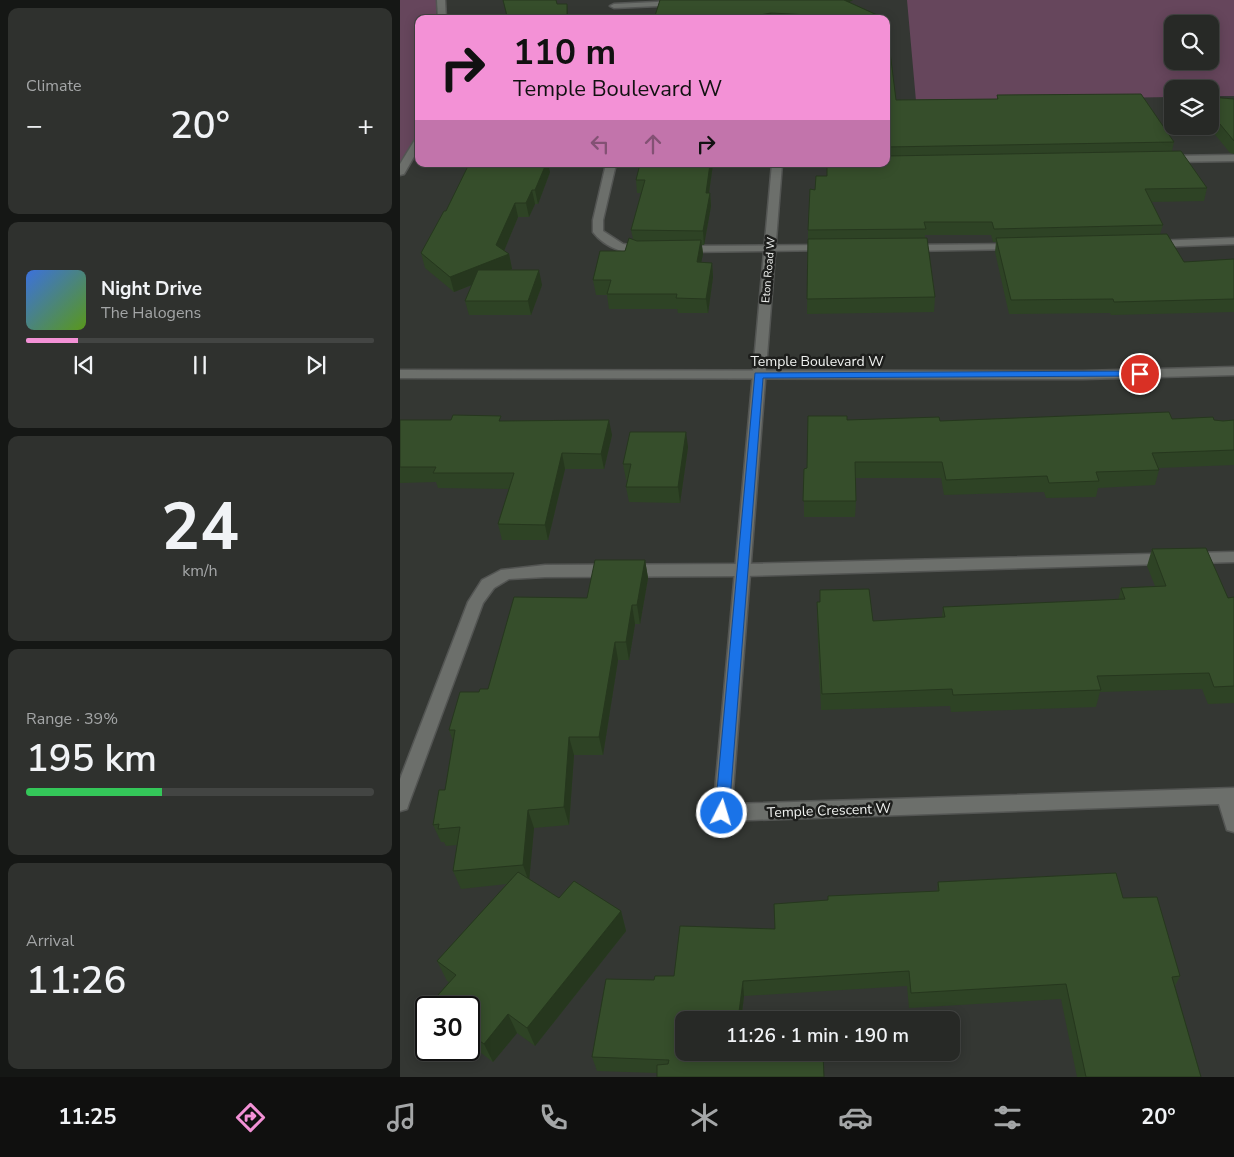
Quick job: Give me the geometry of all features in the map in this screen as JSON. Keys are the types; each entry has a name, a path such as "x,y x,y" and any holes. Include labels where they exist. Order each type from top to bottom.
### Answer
{"street":[{"path":"441,0 442,15"},
{"path":"618,15 612,3 691,2"},
{"path":"400,172 404,159 415,145"},
{"path":"1157,160 1234,158"},
{"path":"610,167 598,220 598,232 604,240 617,246 639,250 839,248"},
{"name":"Eton Road W","path":"759,375 777,167"},
{"path":"1143,244 1234,241"},
{"path":"898,248 1026,247"},
{"name":"Temple Boulevard W","path":"400,374 1073,375 1234,371"},
{"name":"Temple Crescent W","path":"759,375 722,813 1230,796 1234,824"},
{"path":"400,803 476,602 488,584 506,574 545,571 744,570 1234,557"}],"shaded area":[{"path":"400,0 437,0 436,15 415,15 415,147 400,172"},
{"path":"907,0 1234,0 1234,96 1219,96 1219,80 1164,80 1164,97 916,101"}],"building":[{"path":"503,0 556,0 557,4 567,4 567,15 507,15"},
{"path":"660,0 844,0 877,15 771,13 760,15 655,15"},
{"path":"890,51 896,100 998,99 997,95 1141,94 1164,127 1164,135 1169,135 1174,142 890,147"},
{"path":"1219,98 1234,99 1234,141 1219,123"},
{"path":"1181,151 1207,188 1145,189 1163,225 994,229 992,222 924,222 926,229 808,230 810,189 815,190 816,176 827,176 827,167 890,167 890,156"},
{"path":"468,167 545,167 535,190 532,190 526,203 515,203 496,245 509,254 450,277 421,253 444,211 446,211"},
{"path":"639,167 710,167 706,193 710,193 703,231 631,230 645,180 636,180"},
{"path":"1167,234 1184,262 1234,259 1234,299 1114,302 1113,299 1011,300 996,238"},
{"path":"629,238 637,241 701,240 697,262 712,263 706,299 676,298 677,294 607,294 611,280 593,280 600,251 625,251"},
{"path":"927,238 935,297 807,299 808,239"},
{"path":"478,270 539,270 528,301 465,301"},
{"path":"1169,412 1172,419 1213,417 1214,420 1234,420 1234,450 1152,453 1159,470 1096,472 1099,481 1049,483 1047,476 946,480 942,462 855,462 856,501 803,501 804,469 807,468 808,416 847,416 847,420 939,417 940,421"},
{"path":"453,415 501,416 499,421 609,420 601,454 562,453 545,525 498,524 514,473 433,473 436,467 400,467 400,420 451,420"},
{"path":"630,432 686,432 678,487 626,487 631,464 623,464"},
{"path":"1206,548 1228,598 1234,597 1234,686 1214,687 1209,673 1097,676 1101,690 953,695 952,689 822,694 817,602 820,602 820,590 869,589 873,621 945,617 943,607 1125,599 1121,588 1166,586 1152,549"},
{"path":"595,560 645,560 637,605 632,605 626,642 615,642 599,737 569,737 564,807 528,810 523,865 453,871 460,827 438,829 439,824 433,825 439,790 445,790 455,730 449,730 460,692 479,692 480,689 488,689 514,597 587,598"},
{"path":"518,872 559,898 574,881 621,911 527,1028 508,1014 484,1044 480,1041 480,996 437,996 456,975 437,961"},
{"path":"1116,873 1123,898 1157,897 1180,976 1172,977 1201,1077 1086,1077 1066,984 911,993 909,971 743,981 739,1011 675,1011 675,1061 823,1061 824,1077 657,1077 657,1065 668,1064 669,1060 592,1057 606,979 654,980 655,976 674,976 680,926 775,929 774,904 828,900 828,896 939,891 938,882"}],"route":[{"path":"722,813 759,375 1140,374"}]}
